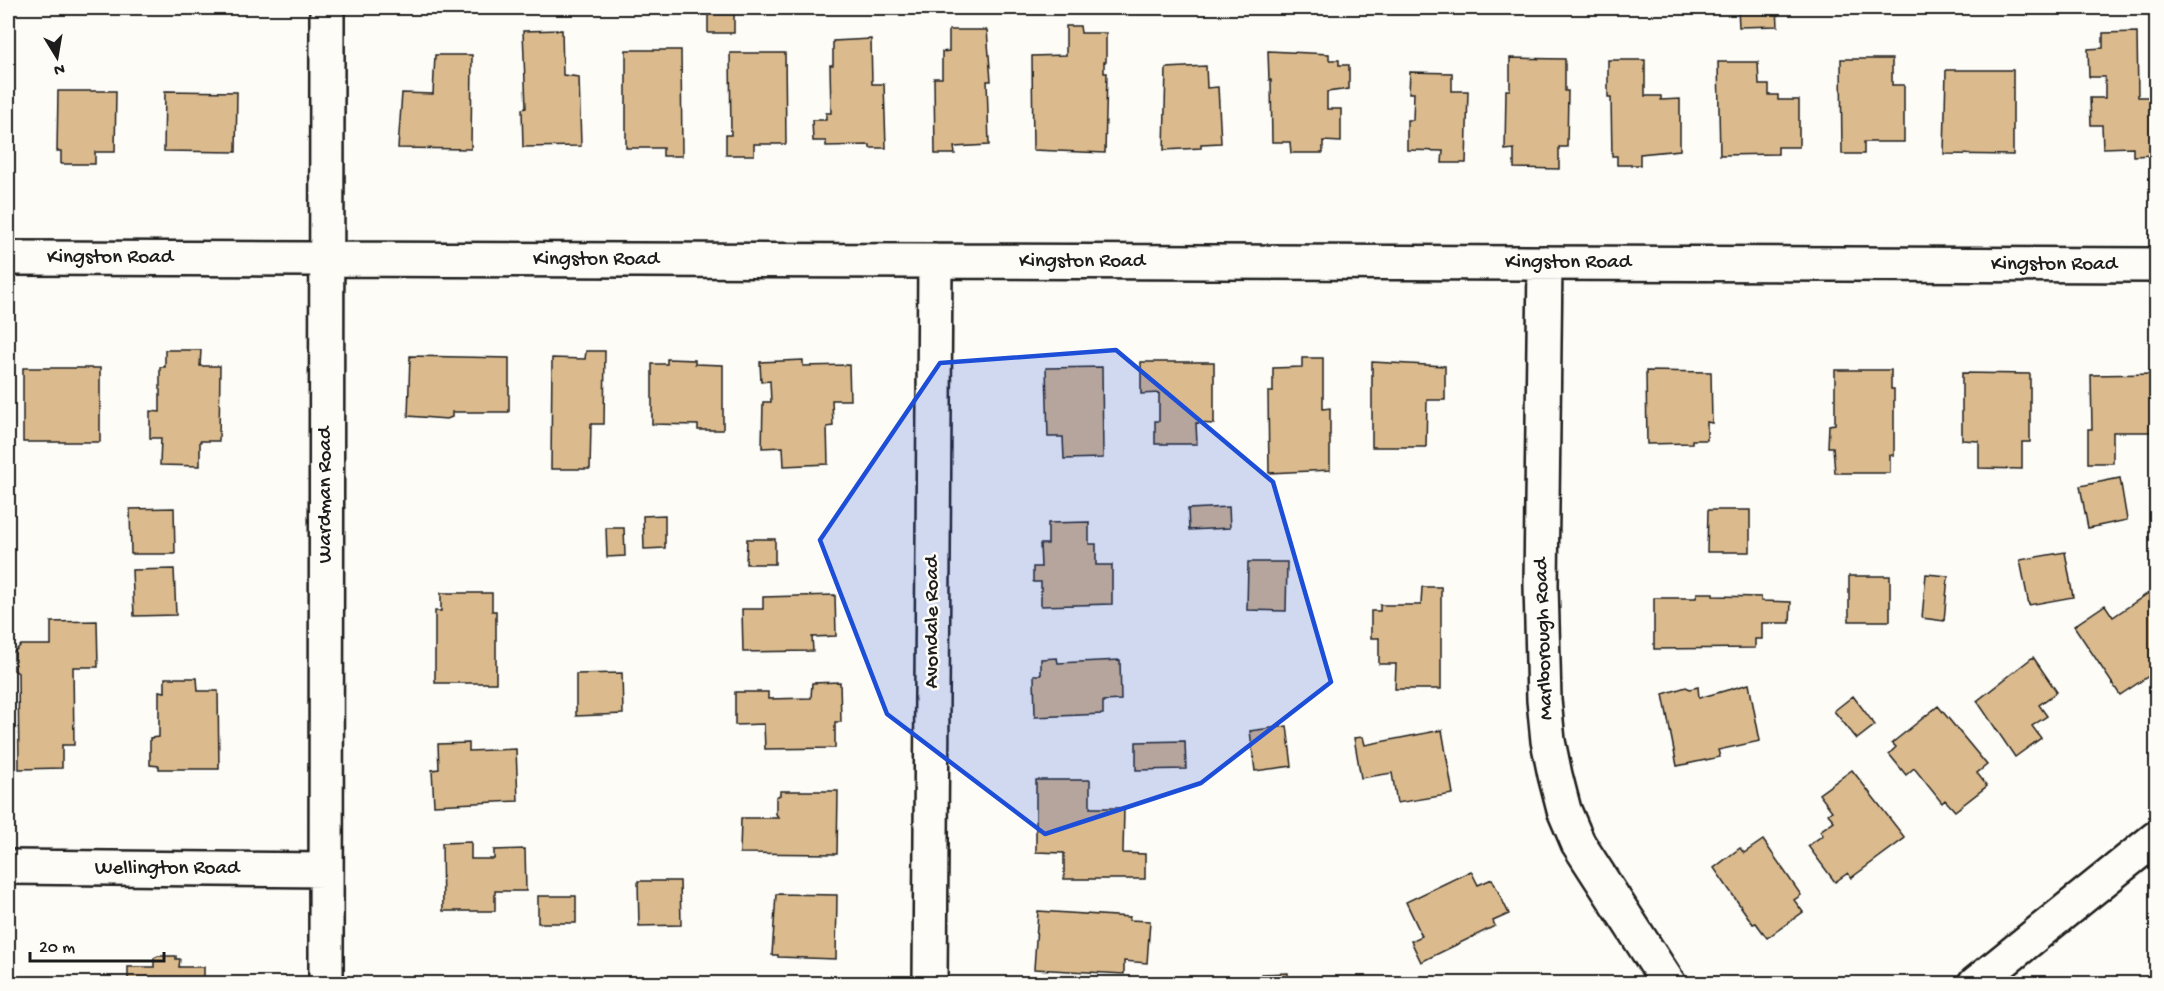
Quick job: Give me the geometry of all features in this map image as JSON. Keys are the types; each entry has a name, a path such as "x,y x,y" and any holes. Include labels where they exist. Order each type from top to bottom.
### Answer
{"street":[{"name":"Wardman Road","path":"326,984 327,8"},
{"name":"Kingston Road","path":"8,258 2157,265"},
{"name":"Avondale Road","path":"930,984 935,261"},
{"name":"Marlborough Road","path":"1545,263 1541,585 1544,700 1554,776 1564,810 1578,843 1669,984"},
{"path":"1975,984 2157,838"},
{"name":"Wellington Road","path":"8,867 326,870"}],"highlighted area":[{"path":"1116,350 1273,482 1331,682 1201,783 1045,834 887,714 820,540 940,363"}],"building":[{"path":"708,8 734,8 734,33 708,33"},
{"path":"1738,8 1777,8 1778,26 1739,27"},
{"path":"1916,8 1916,10 1874,9"},
{"path":"1066,26 1080,26 1081,33 1106,33 1105,153 1033,150 1032,56 1066,55"},
{"path":"562,30 563,75 579,77 581,146 523,147 522,109 526,108 523,31"},
{"path":"949,30 987,30 991,81 987,81 989,145 954,147 955,154 935,154 934,78 942,78 942,52 949,51"},
{"path":"2137,32 2138,97 2156,97 2156,155 2133,156 2133,147 2103,148 2102,125 2091,125 2090,98 2105,98 2105,77 2089,77 2088,49 2103,48 2103,33"},
{"path":"871,39 872,84 884,84 886,148 870,148 870,145 826,146 826,141 813,141 812,120 826,120 826,113 831,113 830,65 833,65 833,41"},
{"path":"626,50 681,50 682,156 663,156 663,148 626,148"},
{"path":"1268,51 1329,54 1329,60 1339,60 1339,65 1349,65 1349,89 1327,92 1327,109 1341,109 1341,142 1323,141 1323,153 1291,153 1290,142 1272,142"},
{"path":"730,53 785,53 786,144 754,144 754,155 726,155 726,135 731,135"},
{"path":"435,55 472,55 471,149 398,148 402,93 433,94"},
{"path":"1510,58 1565,59 1565,91 1568,91 1567,147 1559,147 1559,169 1514,168 1514,149 1505,150 1506,90 1510,90"},
{"path":"1841,59 1892,59 1892,85 1904,85 1904,142 1864,142 1864,154 1842,154"},
{"path":"8,60 12,60 12,153 8,153"},
{"path":"1608,60 1645,60 1645,96 1661,96 1661,100 1680,99 1680,150 1640,154 1640,165 1617,165 1617,156 1612,156"},
{"path":"1718,62 1758,62 1759,85 1769,85 1769,95 1778,95 1778,100 1799,100 1799,147 1778,147 1778,154 1720,155"},
{"path":"1206,66 1207,88 1218,87 1221,143 1201,144 1201,148 1164,150 1166,68"},
{"path":"1946,70 2013,70 2013,155 1944,154"},
{"path":"1410,72 1452,73 1452,91 1468,91 1466,163 1442,163 1443,151 1407,150 1407,120 1413,120 1414,93 1409,93"},
{"path":"58,91 116,91 115,152 95,152 95,164 61,164 61,151 57,151"},
{"path":"165,91 237,92 236,152 164,151"},
{"path":"165,350 201,350 200,366 220,366 219,441 200,441 200,466 160,465 161,438 150,438 150,411 160,412 160,367 165,367"},
{"path":"586,351 605,351 604,424 591,424 590,469 551,469 552,358 585,359"},
{"path":"410,356 509,358 509,412 452,412 452,417 447,419 408,416"},
{"path":"1302,358 1323,358 1323,409 1330,408 1330,470 1269,473 1268,392 1273,392 1273,368 1302,367"},
{"path":"667,359 695,360 695,364 723,365 723,430 698,430 698,425 652,424 652,364 667,364"},
{"path":"803,360 803,366 849,365 850,400 832,400 833,426 827,427 828,464 784,466 783,447 762,448 763,402 771,402 770,381 761,382 760,362"},
{"path":"1141,362 1214,362 1214,424 1196,423 1197,444 1155,444 1155,421 1159,421 1159,393 1141,394"},
{"path":"1372,362 1445,366 1445,400 1427,400 1426,447 1372,447"},
{"path":"1102,367 1103,458 1064,459 1063,437 1048,437 1046,368"},
{"path":"23,368 100,368 100,442 23,442"},
{"path":"1835,370 1891,370 1891,389 1894,389 1894,455 1890,455 1890,473 1835,473 1833,447 1828,447 1829,425 1835,424"},
{"path":"1646,371 1711,372 1712,423 1707,422 1707,440 1692,440 1692,443 1647,444"},
{"path":"1962,373 2030,374 2030,442 2022,442 2022,469 1979,468 1979,441 1962,440"},
{"path":"2156,374 2156,432 2113,432 2113,463 2088,463 2088,429 2092,429 2091,375"},
{"path":"2120,478 2127,520 2088,528 2080,486"},
{"path":"1229,507 1230,528 1189,530 1188,509"},
{"path":"174,508 175,554 131,554 130,509"},
{"path":"1708,510 1750,510 1750,552 1707,552"},
{"path":"665,515 665,548 644,549 643,516"},
{"path":"1089,522 1089,544 1096,544 1096,565 1112,565 1112,604 1041,606 1041,582 1033,582 1033,567 1041,567 1040,544 1048,544 1048,523"},
{"path":"606,528 624,528 625,556 607,557"},
{"path":"747,539 775,539 775,564 746,564"},
{"path":"2065,552 2073,597 2029,605 2020,560"},
{"path":"1248,562 1287,562 1286,611 1247,610"},
{"path":"174,569 176,615 134,616 132,570"},
{"path":"1926,574 1948,576 1944,621 1922,618"},
{"path":"1849,576 1890,576 1890,621 1849,621"},
{"path":"1422,587 1441,587 1441,689 1395,689 1396,664 1379,664 1379,638 1371,638 1371,611 1380,611 1380,605 1421,605"},
{"path":"2156,588 2156,671 2120,695 2074,626 2105,605 2113,617"},
{"path":"441,593 492,593 492,611 496,611 496,683 435,683 435,611 441,611"},
{"path":"1697,593 1713,593 1713,596 1761,597 1761,601 1791,602 1790,623 1762,623 1762,639 1755,639 1755,648 1654,649 1654,598 1696,598"},
{"path":"835,595 836,636 812,637 813,651 743,652 742,609 763,609 763,597"},
{"path":"97,621 98,667 73,667 74,745 62,745 62,768 19,769 18,673 14,670 14,652 21,645 51,645 51,622"},
{"path":"2033,657 2057,692 2039,705 2047,716 2032,726 2041,738 2015,757 1977,701"},
{"path":"1057,658 1058,663 1120,660 1121,700 1103,701 1103,714 1035,717 1034,675 1041,675 1041,659"},
{"path":"622,673 623,714 576,716 576,674"},
{"path":"165,678 197,678 198,691 218,691 219,769 159,769 159,766 150,765 150,738 159,737 159,691 165,692"},
{"path":"840,682 841,722 835,722 835,748 765,749 764,724 735,725 735,692 768,692 768,699 811,698 812,683"},
{"path":"1749,684 1760,741 1718,750 1720,757 1677,766 1663,694 1686,687 1690,689 1698,687 1699,698"},
{"path":"1853,696 1875,725 1857,739 1834,711"},
{"path":"1938,706 1987,765 1977,773 1987,786 1955,811 1945,800 1942,803 1914,768 1906,775 1889,754 1896,747 1892,743"},
{"path":"1287,726 1292,766 1255,771 1250,731"},
{"path":"1442,730 1453,794 1397,803 1392,773 1361,778 1354,738 1363,737 1365,745"},
{"path":"1185,741 1186,769 1136,770 1136,742"},
{"path":"469,743 469,751 516,749 518,801 434,805 432,770 439,769 438,744"},
{"path":"1852,770 1905,838 1851,878 1848,873 1835,882 1808,846 1823,835 1820,831 1834,821 1828,814 1832,811 1819,794"},
{"path":"1036,780 1090,780 1090,808 1124,808 1123,853 1145,854 1145,879 1064,879 1064,853 1036,852"},
{"path":"780,791 838,791 837,854 740,853 741,818 779,818 776,814 776,797 780,795"},
{"path":"1763,840 1801,895 1794,900 1803,912 1767,938 1756,923 1753,924 1714,868 1740,848 1744,853"},
{"path":"471,842 471,859 494,859 494,850 525,849 526,891 495,891 495,911 443,911 442,843"},
{"path":"1471,871 1478,885 1492,879 1509,914 1493,921 1495,926 1421,962 1411,941 1422,936 1406,902"},
{"path":"638,881 680,881 681,925 639,926"},
{"path":"776,894 837,895 836,959 772,955"},
{"path":"538,896 576,896 576,923 538,923"},
{"path":"1038,911 1130,917 1129,920 1150,921 1147,963 1124,961 1124,974 1034,969"},
{"path":"176,956 176,959 180,959 179,967 204,967 204,984 128,984 128,967 154,967 154,958"},
{"path":"1288,973 1288,984 1262,984 1262,974"}]}
